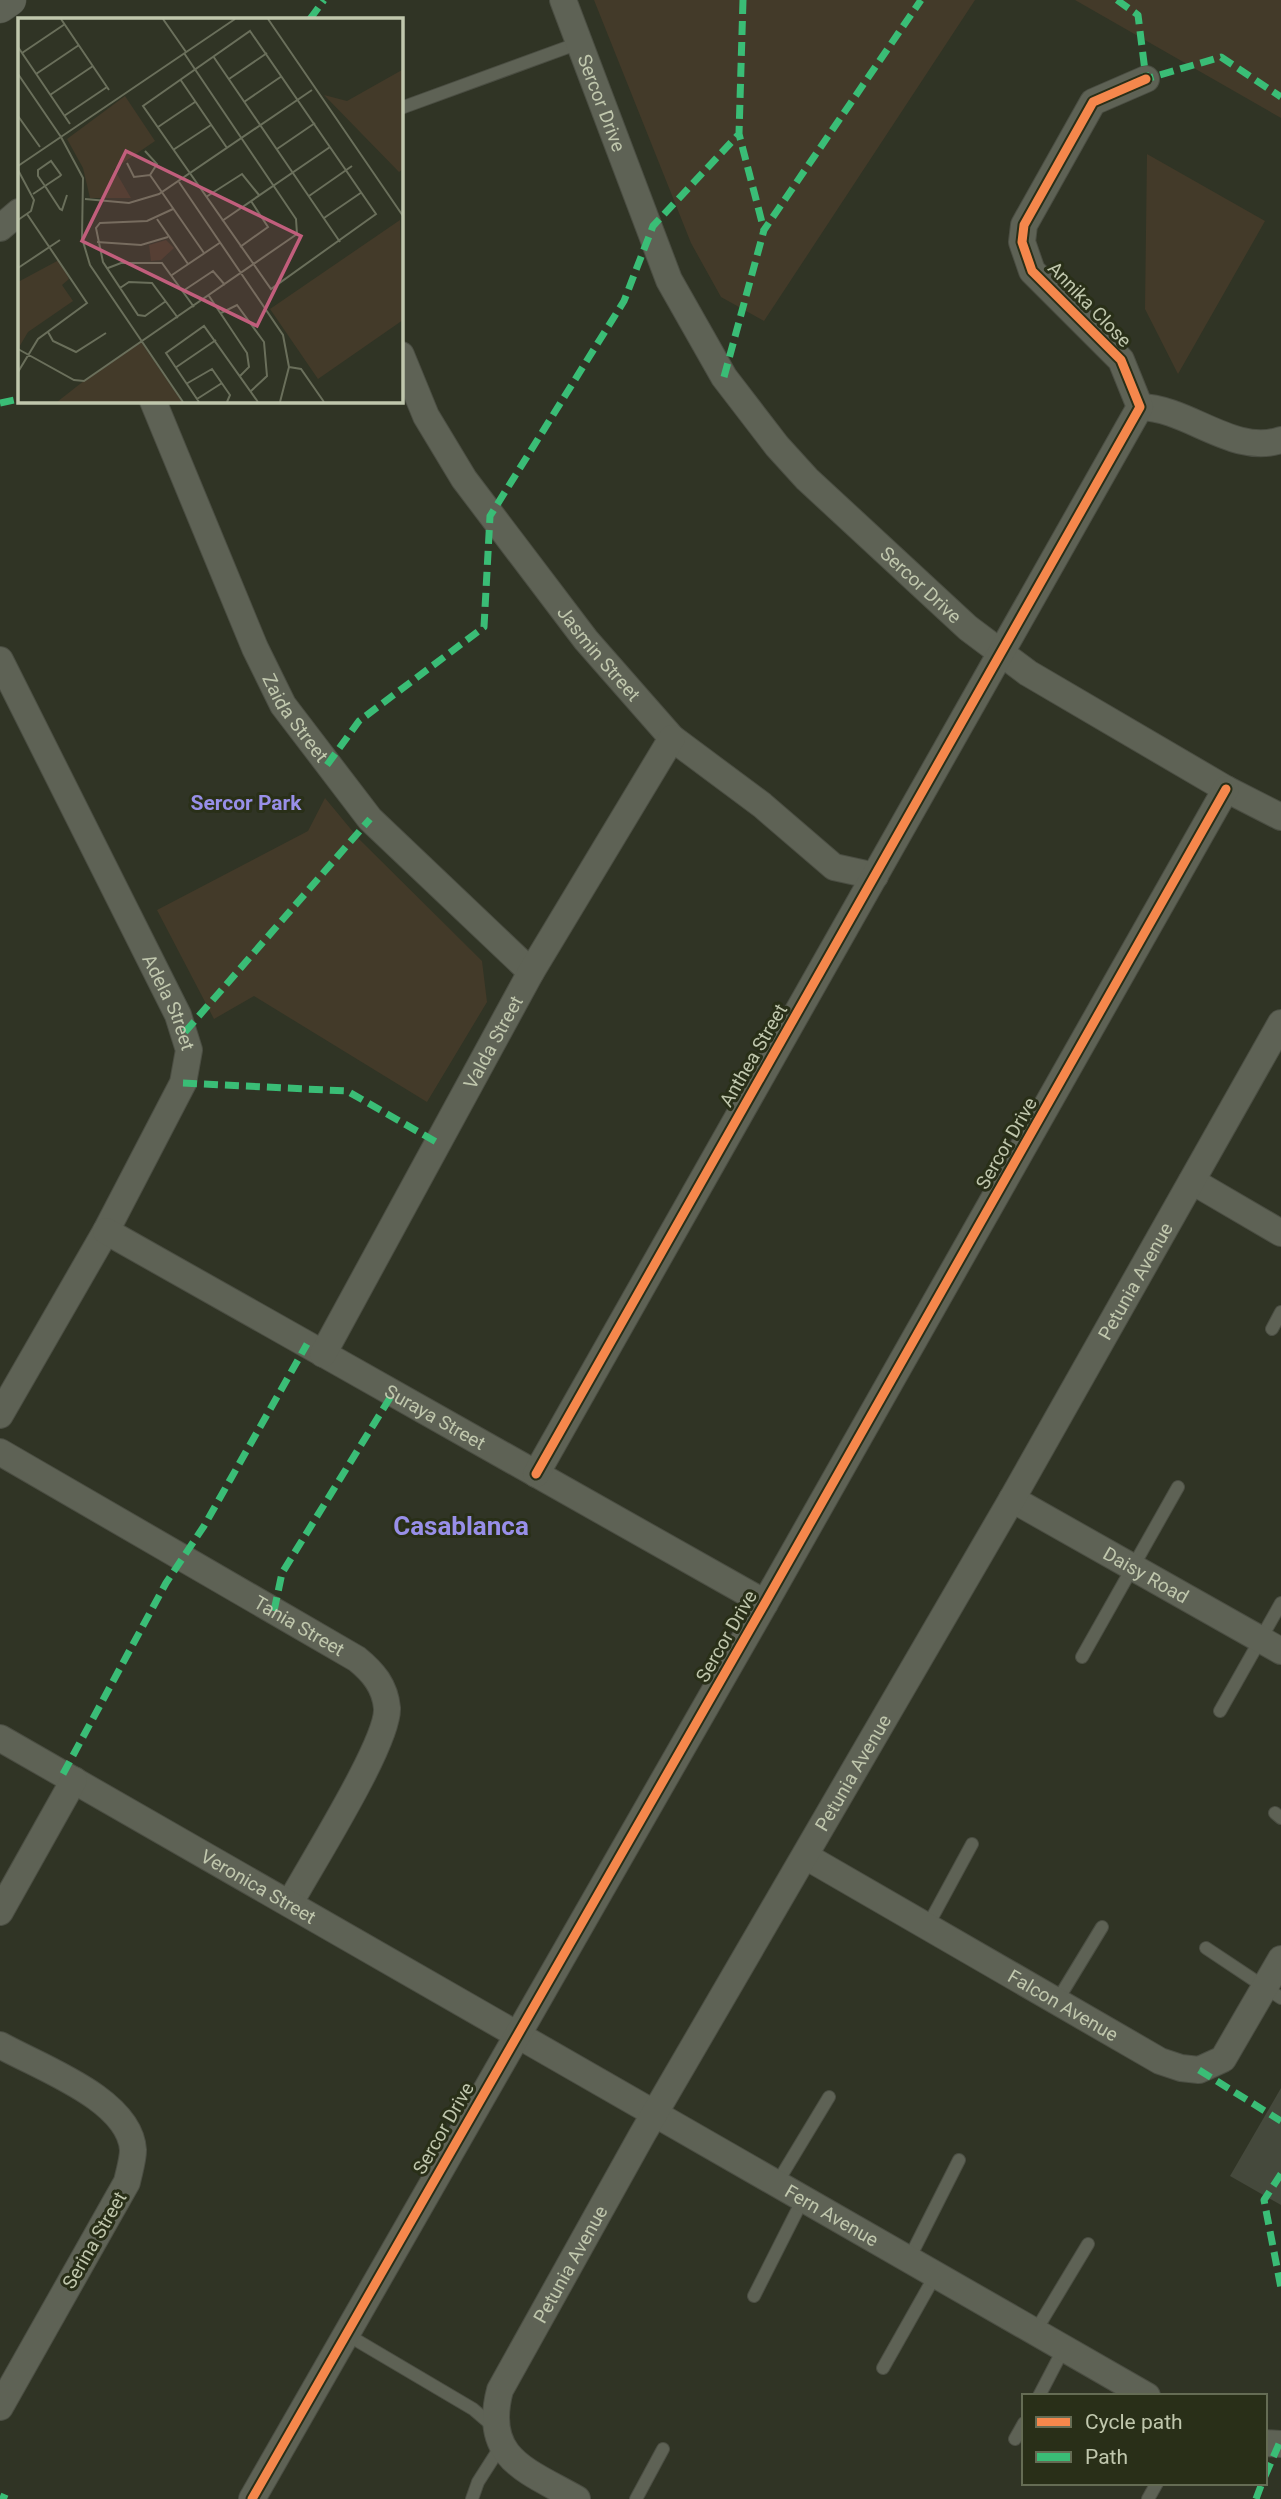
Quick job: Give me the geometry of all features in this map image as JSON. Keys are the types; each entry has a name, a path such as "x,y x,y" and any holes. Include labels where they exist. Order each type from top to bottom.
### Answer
{"street":[{"path":"0,7 10,0"},
{"name":"Sercor Drive","path":"252,2499 765,1603 1226,789 1028,673 968,628 807,479 756,421 724,377 669,280 563,0"},
{"name":"Annika Close","path":"1140,407 1121,360 1032,271 1022,242 1024,225 1093,102 1146,79"},
{"path":"0,228 18,213"},
{"name":"Jasmin Street","path":"402,357 426,416 464,479 586,640 673,738 762,805 834,867 874,876"},
{"name":"Zaida Street","path":"153,402 255,648 283,705 370,819 531,972"},
{"path":"1001,653 1140,407 1168,409 1247,443 1281,440"},
{"name":"Anthea Street","path":"536,1474 1001,653"},
{"name":"Adela Street","path":"0,660 186,1032 189,1050 183,1083 106,1231 0,1415"},
{"name":"Valda Street","path":"323,1354 531,972 673,738"},
{"path":"1226,789 1281,817"},
{"name":"Petunia Avenue","path":"497,2436 500,2390 655,2113 807,1857 1281,1023"},
{"path":"1192,1181 1281,1233"},
{"name":"Suraya Street","path":"106,1231 765,1603"},
{"name":"Tania Street","path":"0,1452 358,1659 378,1679 387,1709 380,1741 290,1903"},
{"name":"Daisy Road","path":"1012,1499 1271,1645"},
{"name":"Veronica Street","path":"0,1738 517,2034"},
{"path":"0,1912 74,1780"},
{"name":"Falcon Avenue","path":"807,1857 1160,2061 1181,2068 1199,2070 1223,2059 1273,1993 1281,1959"},
{"name":"Fern Avenue","path":"517,2034 1144,2394"},
{"name":"Serina Street","path":"0,2045 106,2102 126,2125 133,2150 127,2182 0,2407"},
{"path":"497,2436 517,2464 576,2499"}],"lane":[{"path":"402,108 579,43"},
{"path":"1272,1329 1281,1312"},
{"path":"1082,1657 1178,1487"},
{"path":"1220,1711 1271,1645 1281,1603"},
{"path":"927,1927 972,1844"},
{"path":"1057,2001 1102,1927"},
{"path":"1206,1948 1273,1993"},
{"path":"777,2183 829,2097"},
{"path":"909,2259 959,2160"},
{"path":"754,2296 803,2199"},
{"path":"1035,2332 1088,2244"},
{"path":"883,2368 936,2274"},
{"path":"346,2334 473,2409 497,2436 472,2499"},
{"path":"1040,2394 1064,2348"},
{"path":"1016,2439 1022,2427"},
{"path":"636,2499 663,2449"}],"shaded area":[{"path":"594,0 975,0 764,321 721,297 691,243"},
{"path":"1075,0 1281,0 1281,118"},
{"path":"1147,154 1265,221 1178,374 1145,309"},
{"path":"325,798 359,839 482,961 487,1002 427,1102 254,996 214,1019 157,910 308,831"}],"building":[{"path":"1281,2088 1281,2205 1230,2176"}],"marked path":[{"path":"311,18 324,0"},
{"path":"743,0 739,134 764,230"},
{"path":"724,377 764,230 921,0"},
{"path":"1117,0 1138,15 1146,79 1221,57 1281,97"},
{"path":"327,765 359,721 484,627 490,516 624,301 653,226 739,134"},
{"path":"0,403 18,399"},
{"path":"185,1032 370,819"},
{"path":"183,1083 347,1091 438,1143"},
{"path":"63,1774 166,1583 204,1526 307,1344"},
{"path":"274,1611 282,1573 393,1393"},
{"path":"1199,2070 1281,2121"},
{"path":"1281,2174 1264,2200 1281,2288"},
{"path":"1267,2471 1279,2444"},
{"path":"1256,2499 1261,2485"},
{"path":"0,2496 7,2499"}],"cycle path":[{"path":"536,1474 1140,407 1121,360 1032,271 1022,242 1024,225 1093,102 1146,79"},
{"path":"252,2499 765,1603 1226,789"}],"district":[{"name":"Sercor Park","path":"246,803"},
{"name":"Casablanca","path":"461,1526"}]}
